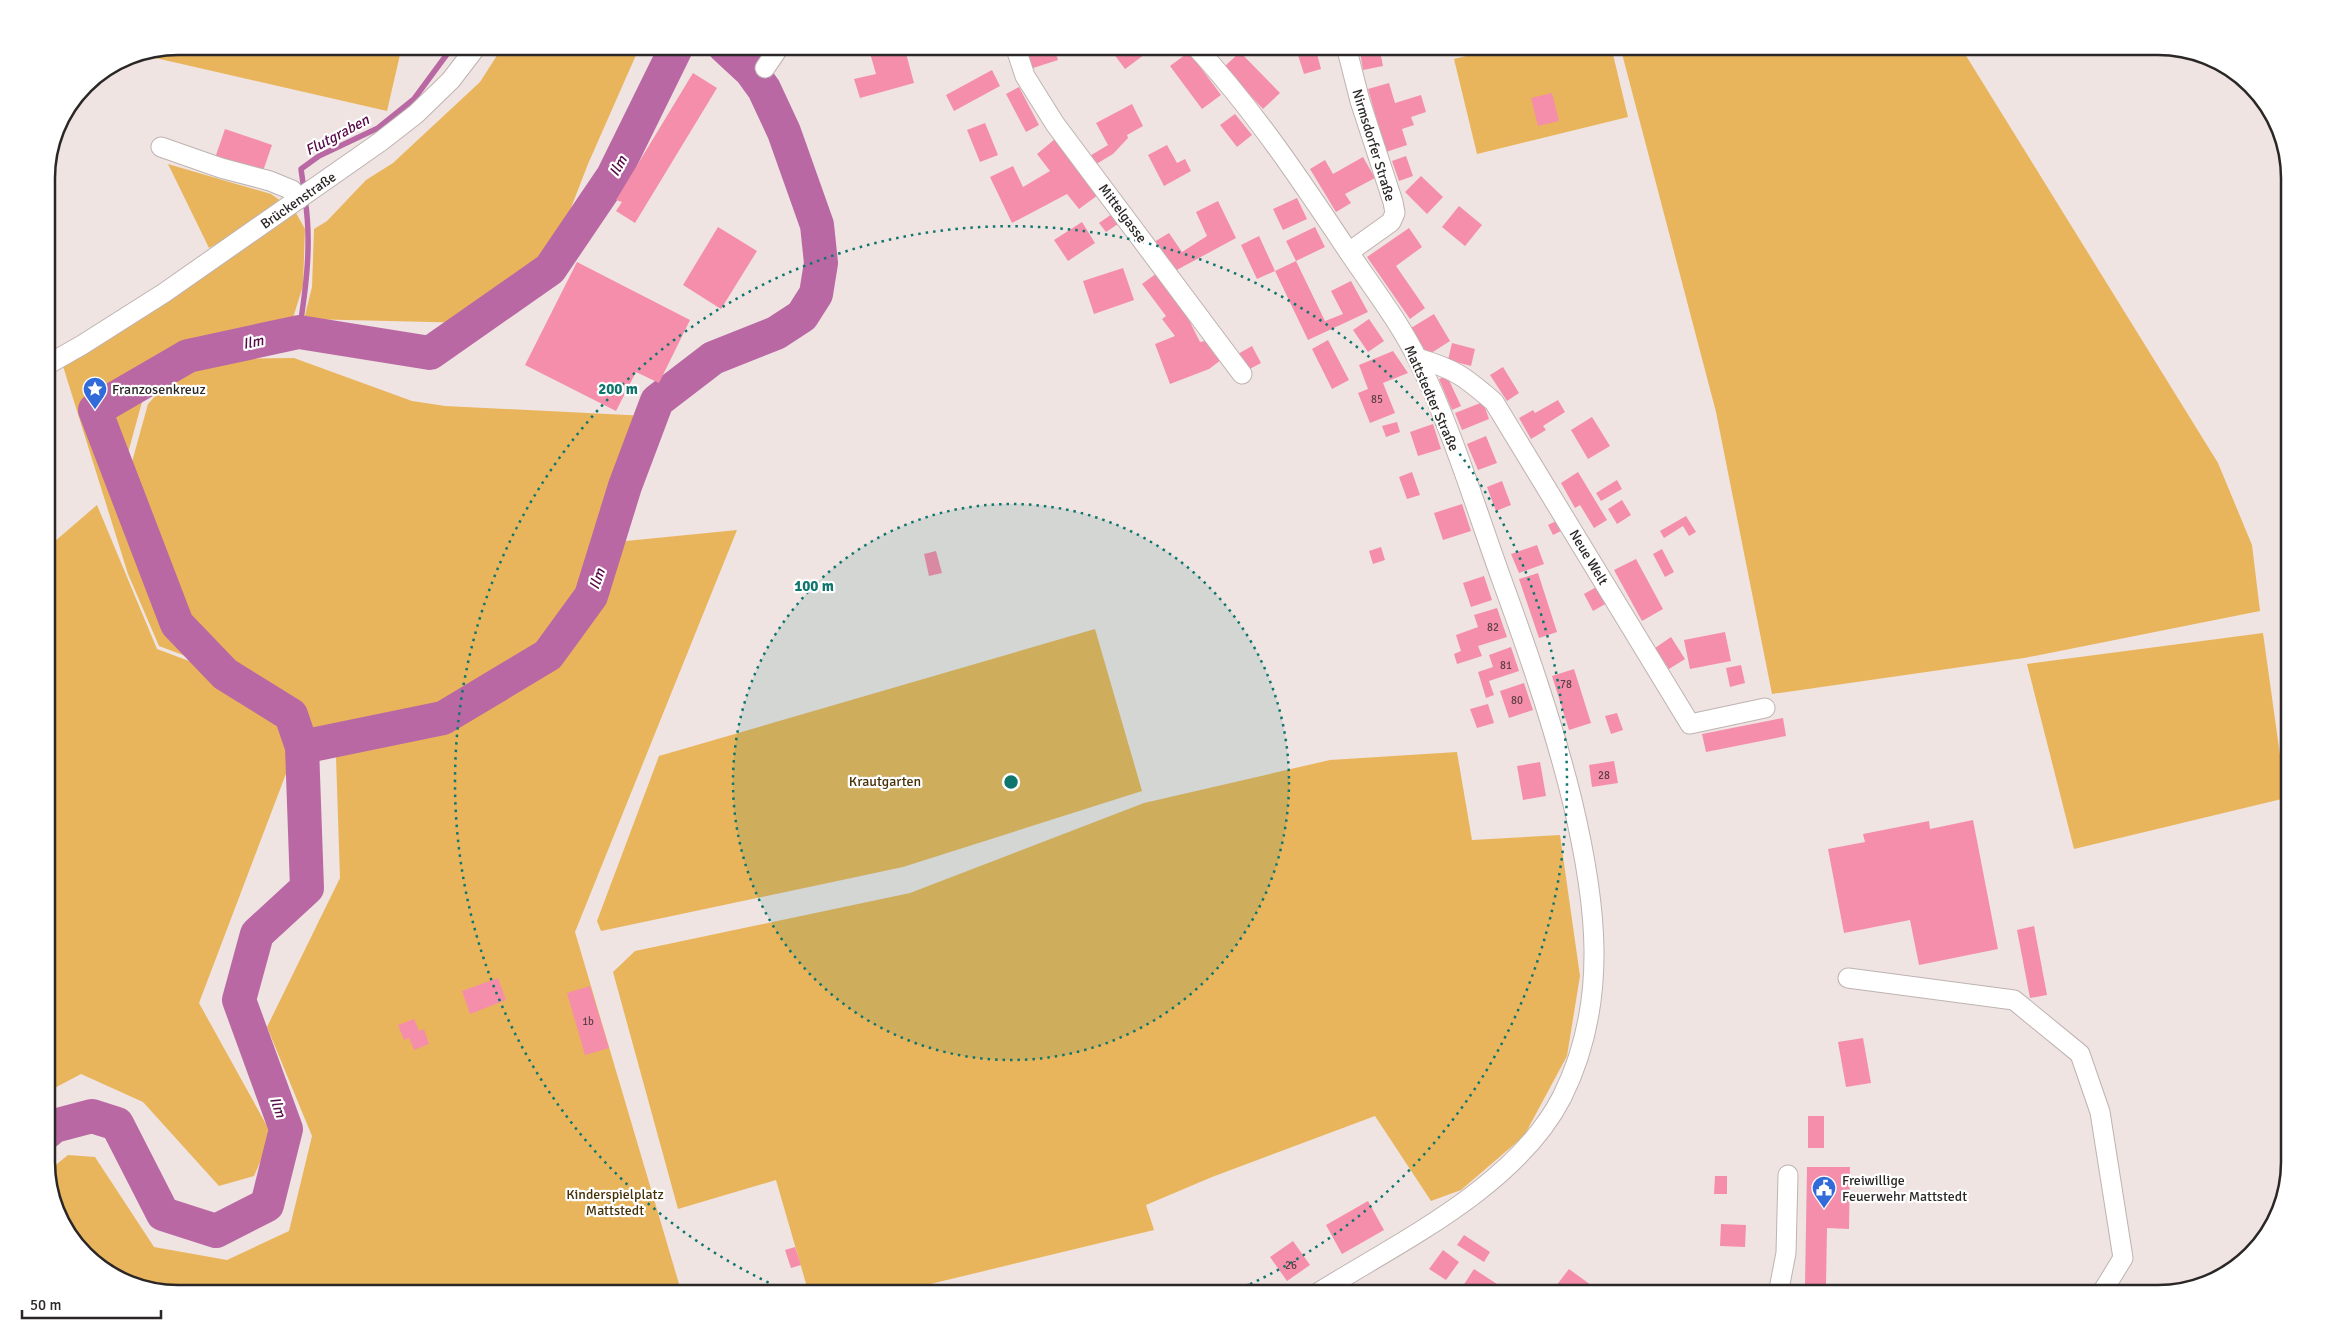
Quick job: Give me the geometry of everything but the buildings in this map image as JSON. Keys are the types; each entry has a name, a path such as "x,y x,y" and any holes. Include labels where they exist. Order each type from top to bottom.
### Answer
{"street":[{"name":"Brückenstraße","path":"55,360 102,333 213,261 380,142 416,114 451,80 470,55"},
{"path":"765,68 774,55"},
{"name":"Mittelgasse","path":"1018,55 1025,76 1054,124 1242,374"},
{"name":"Mattstedter Straße","path":"1202,55 1276,144 1349,252 1417,358 1448,429 1545,700 1558,742 1583,847 1592,898 1596,952 1591,1009 1575,1068 1561,1099 1540,1132 1511,1164 1468,1199 1330,1285"},
{"name":"Nirmsdorfer Straße","path":"1348,55 1360,101 1395,213 1391,222 1349,252"},
{"path":"161,148 221,168 270,181 306,194"},
{"name":"Neue Welt","path":"1417,358 1445,366 1466,377 1494,402 1690,724 1765,708"},
{"path":"1848,978 2014,1000 2080,1054 2100,1112 2123,1258 2106,1285"},
{"path":"1780,1285 1786,1254 1788,1175"}],"green space":[{"path":"170,55 400,55 387,111 153,57"},
{"path":"497,55 636,55 588,164 548,267 473,323 304,319 312,287 314,229 327,221 366,180 393,163 480,82"},
{"path":"1470,55 1613,55 1628,117 1477,154 1454,59"},
{"path":"1622,55 1966,55 2218,463 2252,545 2260,611 2024,658 1772,694 1716,412"},
{"path":"168,164 271,194 285,204 209,248"},
{"path":"296,213 305,229 303,286 292,321 186,353 142,402 120,482 175,625 212,666 159,646 128,574 62,363 104,340"},
{"path":"294,358 412,401 445,406 647,416 622,484 587,595 546,652 441,712 304,740 295,712 228,670 180,621 127,480 148,404 189,359"},
{"path":"97,505 157,649 208,668 255,702 284,719 295,750 199,1003 272,1135 254,1176 219,1186 143,1102 81,1074 55,1088 55,541"},
{"name":"Kinderspielplatz Mattstedt","path":"737,530 575,932 679,1285 178,1285 146,1281 131,1276 103,1260 80,1237 64,1209 57,1186 55,1166 68,1155 95,1157 154,1247 227,1260 289,1231 312,1136 267,1027 340,878 336,757 444,720 551,656 594,597 613,547 626,541"},
{"name":"Krautgarten","path":"1095,629 1142,791 903,867 601,931 597,921 659,756"},
{"path":"2263,633 2281,762 2281,799 2074,849 2027,664"},
{"path":"1457,752 1472,840 1560,835 1580,976 1567,1056 1524,1136 1461,1190 1431,1201 1375,1116 1212,1177 1146,1205 1154,1230 926,1285 806,1285 776,1180 678,1209 613,972 635,951 910,893 1144,803 1330,760"}],"waterway":[{"name":"Flutgraben","path":"304,190 301,169 319,156 378,128 414,99 446,55"},
{"name":"Ilm","path":"55,1126 92,1116 117,1124 163,1214 216,1231 267,1205 286,1129 239,1000 257,934 307,888 302,747 291,715 225,674 177,624 95,410 188,356 299,332 430,353 550,269 613,176 673,55"},
{"name":"Ilm","path":"302,747 443,718 548,655 591,596 625,486 657,401 713,358 776,333 802,316 816,294 821,263 817,225 784,132 764,89 751,71 734,55"},
{"name":"Flutgraben","path":"299,332 306,283 308,249 305,199"}],"place":[{"name":"Franzosenkreuz","path":"95,410"},
{"name":"Freiwillige Feuerwehr Mattstedt","path":"1824,1209"}]}
